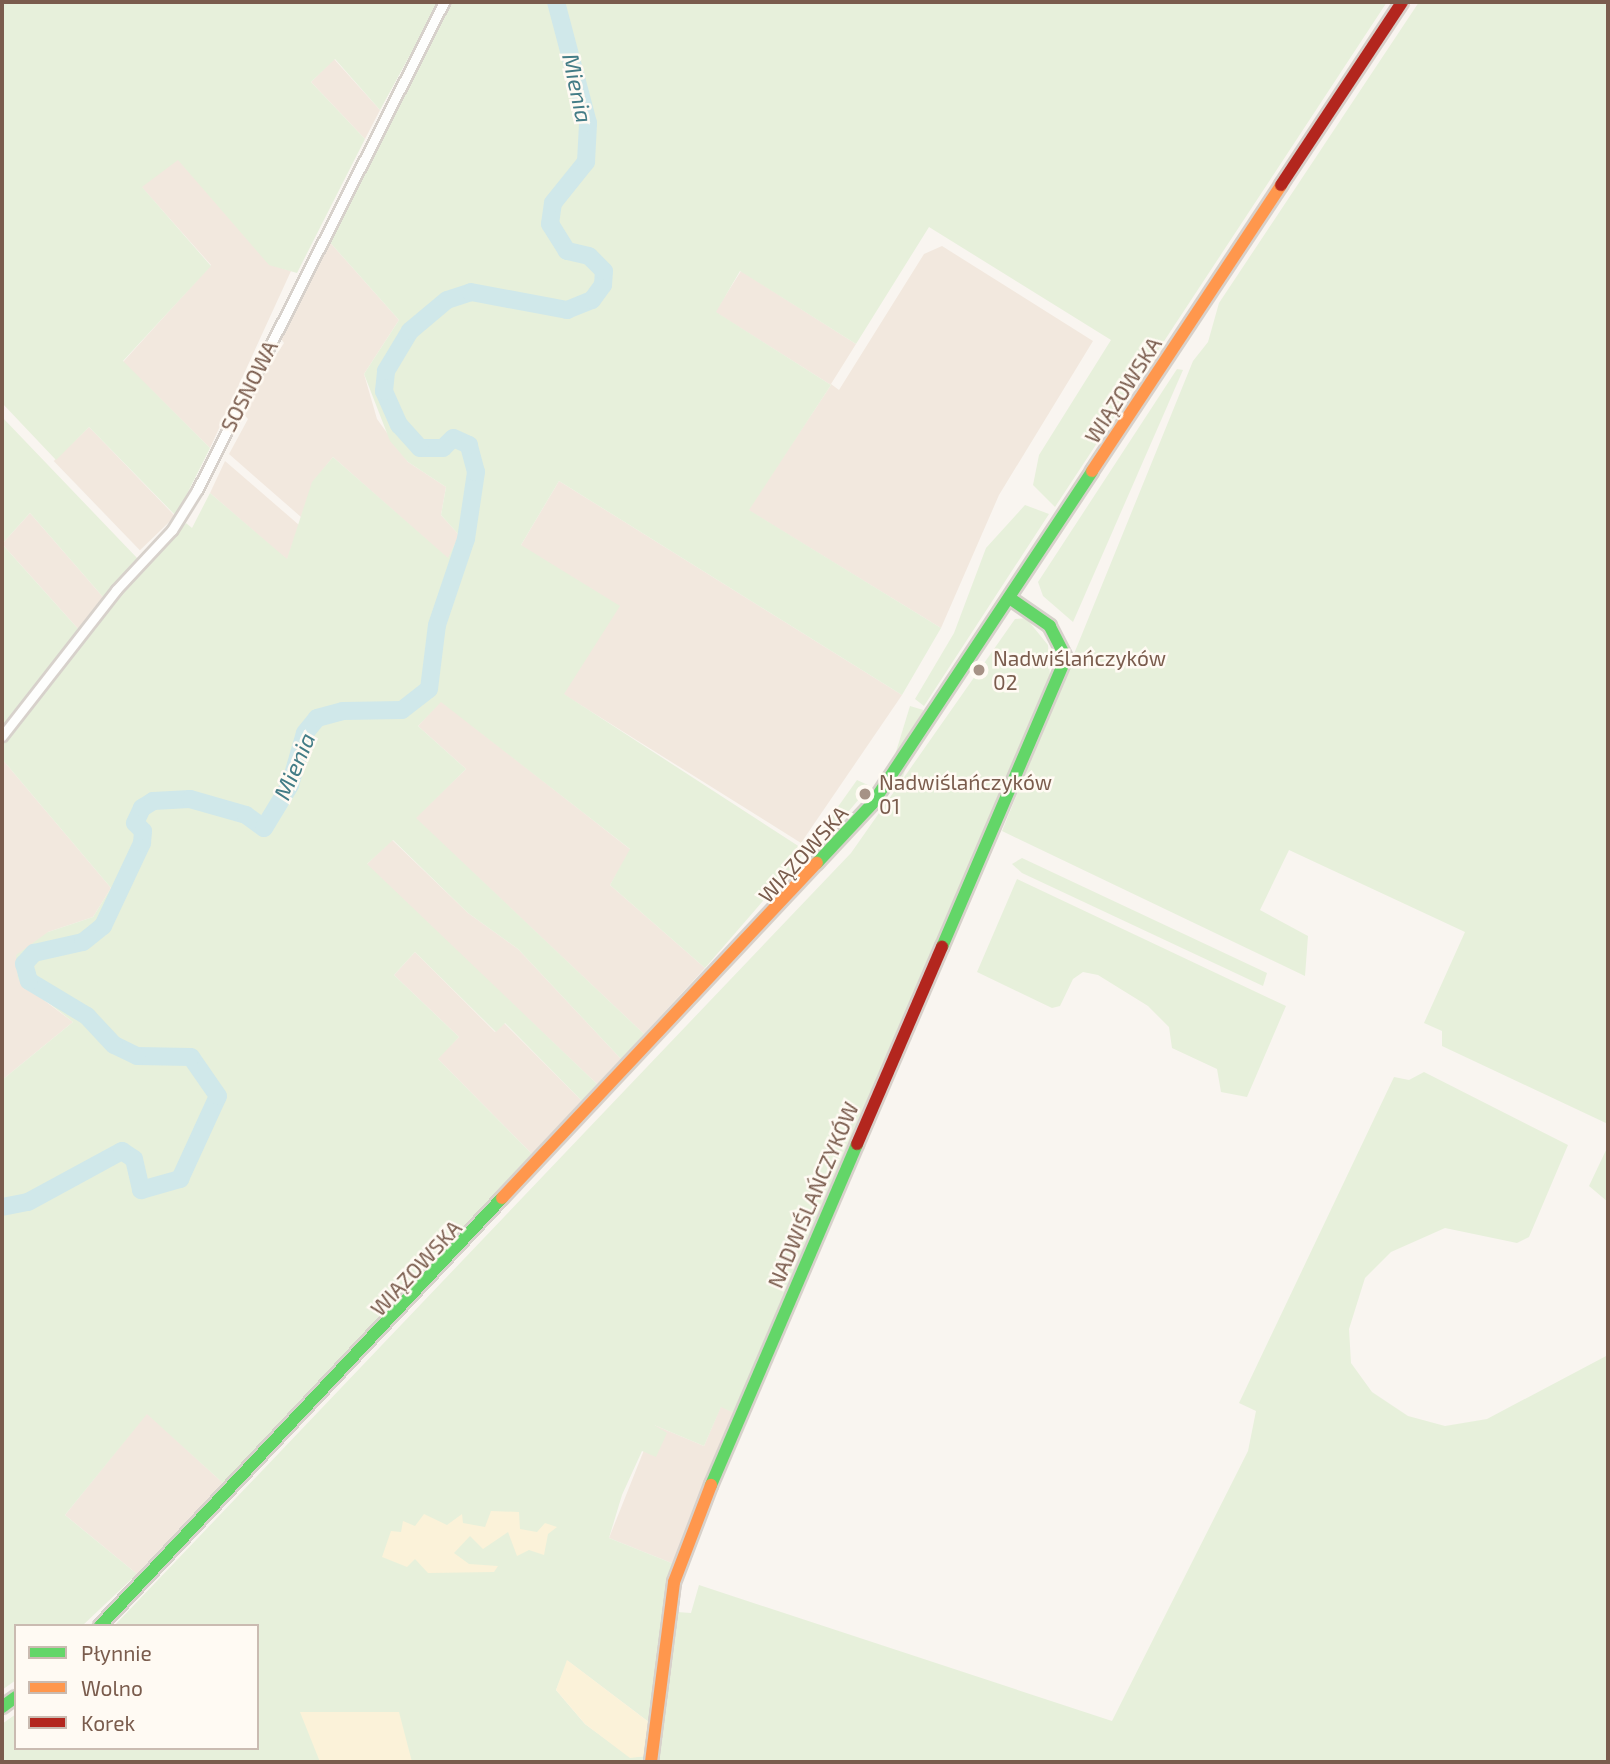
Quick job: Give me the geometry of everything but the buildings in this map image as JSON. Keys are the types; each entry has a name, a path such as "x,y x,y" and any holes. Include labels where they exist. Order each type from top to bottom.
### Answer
{"main road":[{"name":"WIĄZOWSKA","path":"102,1624 825,859 910,753 1402,2"},
{"name":"NADWIŚLAŃCZYKÓW","path":"651,1762 674,1582 689,1536 1066,658 1050,625 1011,599"}],"street":[{"name":"SOSNOWA","path":"2,736 116,590 172,530 197,490 444,2"}],"shaded area":[{"path":"334,59 380,110 365,139 311,82"},
{"path":"117,89 269,264 291,271 210,448 123,362 211,265 90,129"},
{"path":"327,239 399,320 364,374 377,419 408,462 446,487 441,515 459,535 448,559 333,457 313,482 301,517 229,454 248,419 240,410 284,343 279,336"},
{"path":"942,246 1093,341 999,495 941,628 748,510 831,385 715,312 741,271 856,344 831,384 839,390 924,254"},
{"path":"89,427 175,516 140,550 54,461"},
{"path":"225,461 299,525 287,560 210,493"},
{"path":"559,481 902,695 801,843 563,694 521,545"},
{"path":"30,513 103,597 80,631 2,544"},
{"path":"441,701 631,850 610,885 705,968 644,1034 415,818 466,769 418,726"},
{"path":"2,759 111,888 93,917 48,932 33,992 73,1022 2,1080"},
{"path":"392,840 468,913 518,949 621,1059 597,1084 366,865"},
{"path":"415,952 495,1032 504,1023 582,1101 532,1154 437,1058 459,1037 394,975"},
{"path":"721,1406 734,1413 674,1564 609,1538 654,1425 704,1446"},
{"path":"147,1413 224,1484 137,1574 65,1515"}],"green space":[{"path":"2,2 439,2 380,110 335,59 311,82 365,139 297,273 269,265 178,160 142,187 211,266 123,361 210,448 176,516 89,427 56,460 2,403"},
{"path":"449,2 1387,2 1055,507 1033,485 1039,455 1111,340 929,227 856,344 740,271 716,312 831,385 749,510 941,628 902,695 559,481 521,545 620,606 564,694 806,851 705,968 610,885 630,849 441,702 418,726 466,769 416,818 644,1034 621,1059 518,949 468,913 393,840 367,864 597,1084 582,1101 505,1023 496,1032 415,952 394,975 459,1037 438,1059 532,1154 224,1484 147,1414 65,1515 137,1574 84,1624 14,1624 14,1681 2,1690 2,1080 73,1022 18,979 16,955 48,932 93,917 111,888 2,759 2,745 119,595 186,523 192,528 210,493 287,559 312,482 333,457 448,558 459,535 441,515 446,487 408,462 390,441 364,374 399,320 327,239"},
{"path":"1419,2 1608,2 1608,1124 1442,1046 1442,1031 1424,1023 1465,932 1289,850 1260,910 1308,936 1305,976 1002,831 1193,361 1208,342 1219,303"},
{"path":"1177,369 1183,370 1073,622 1043,596 1038,582"},
{"path":"2,417 138,559 103,597 30,513 2,544"},
{"path":"1025,505 1049,514 924,706 915,699 954,633 986,548"},
{"path":"2,544 80,631 2,729"},
{"path":"1026,618 1048,645 1050,676 734,1413 721,1407 704,1446 654,1425 667,1433 656,1457 642,1451 622,1495 609,1538 674,1564 650,1723 568,1661 556,1690 585,1724 630,1757 647,1756 646,1762 2,1762 2,1724 14,1715 14,1750 259,1750 259,1624 116,1624 851,853 1015,619"},
{"path":"910,706 923,710 900,787 887,783"},
{"path":"857,780 870,786 827,837 820,832"},
{"path":"1022,858 1267,973 1263,986 1022,873 1012,864"},
{"path":"1017,879 1286,1006 1247,1097 1221,1092 1217,1069 1172,1048 1169,1027 1148,1006 1098,975 1083,972 1073,979 1060,1006 1052,1008 977,972"},
{"path":"1424,1072 1568,1145 1529,1237 1517,1243 1445,1228 1391,1252 1365,1278 1349,1329 1351,1363 1372,1392 1408,1416 1445,1426 1487,1419 1608,1355 1608,1762 659,1762 677,1612 691,1613 699,1585 1112,1721 1248,1451 1256,1411 1239,1403 1394,1077 1409,1080"},
{"path":"1608,1146 1608,1202 1589,1186"}],"sand":[{"path":"491,1511 519,1512 520,1529 537,1532 545,1523 557,1527 548,1534 544,1555 529,1550 517,1556 508,1532 483,1549 470,1536 454,1553 469,1564 498,1566 494,1572 428,1573 415,1559 407,1567 382,1557 391,1531 401,1532 403,1521 415,1526 424,1514 447,1525 462,1514 463,1523 485,1527"},
{"path":"567,1660 650,1723 647,1756 630,1758 585,1724 556,1690"},
{"path":"300,1712 399,1712 412,1762 320,1762"}],"waterway":[{"name":"Mienia","path":"2,1207 28,1202 122,1151 134,1159 141,1190 180,1179 218,1096 191,1057 137,1056 114,1045 87,1016 29,981 24,964 34,953 83,942 103,926 142,843 143,831 135,823 142,808 153,801 190,799 246,815 264,828 290,785 305,733 317,718 343,711 402,710 429,689 437,625 466,539 476,472 469,445 453,438 443,448 420,448 399,425 384,391 386,371 410,331 447,300 471,292 567,310 592,300 603,285 604,271 589,256 567,251 550,224 553,203 586,162 588,123 556,2"}],"traffic: fast":[{"path":"817,863 872,804 1092,471"},
{"path":"942,947 1066,658 1050,626 1011,599"},
{"path":"711,1485 857,1144"},
{"path":"102,1624 502,1198"},
{"path":"2,1707 14,1698"}],"traffic: slow":[{"path":"1092,471 1281,185"},
{"path":"502,1198 817,863"},
{"path":"651,1762 674,1582 711,1485"}],"traffic: jam":[{"path":"1281,185 1402,2"},
{"path":"857,1144 942,947"}],"place":[{"name":"Nadwiślańczyków 02","path":"979,670"},
{"name":"Nadwiślańczyków 01","path":"865,794"}]}
